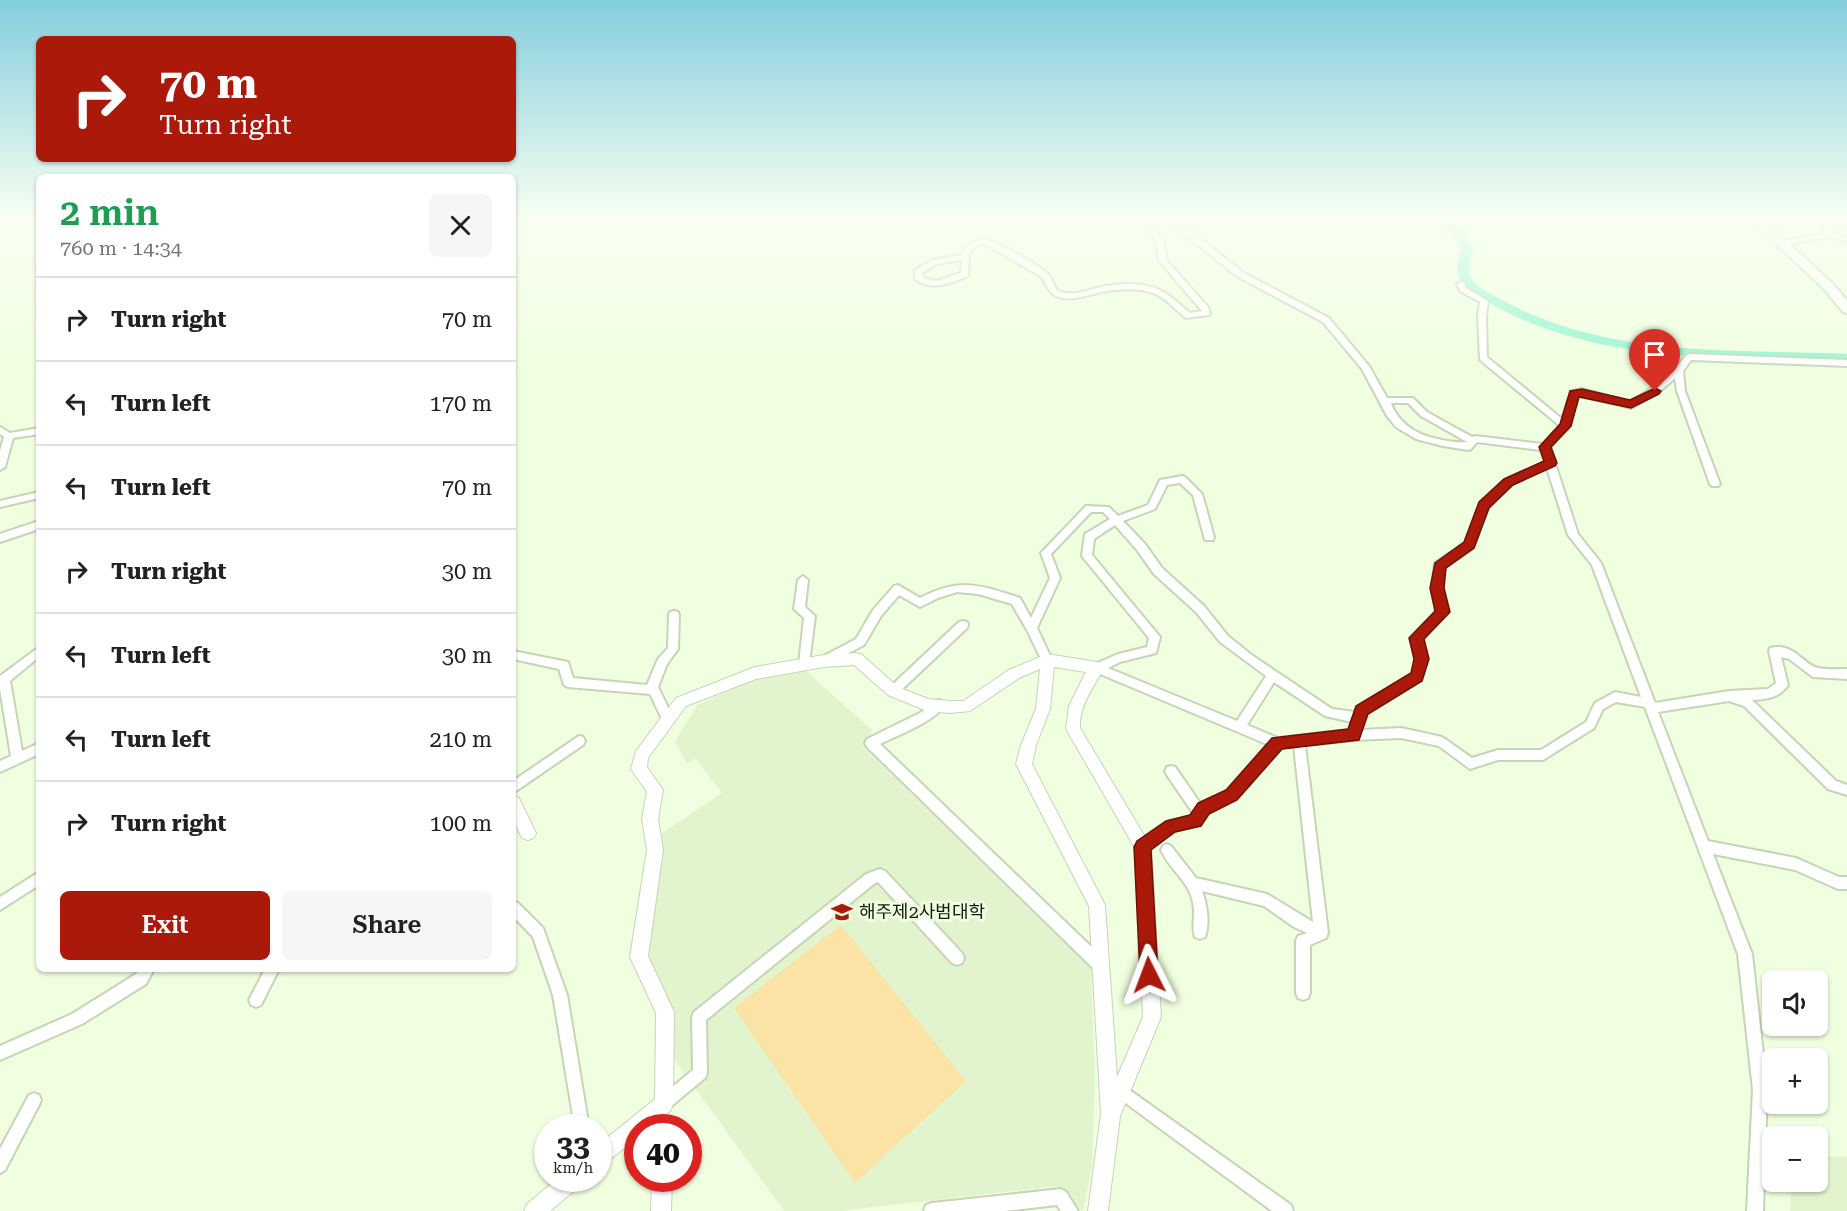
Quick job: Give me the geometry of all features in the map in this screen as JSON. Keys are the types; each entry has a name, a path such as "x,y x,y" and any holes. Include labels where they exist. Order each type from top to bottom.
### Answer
{"main road":[{"path":"1817,277 1847,309"}],"street":[{"path":"919,277 926,283 937,285 958,277"},
{"path":"1046,277 1055,292 1064,295 1111,288 1158,291 1190,316 1206,313 1178,277"},
{"path":"1244,277 1326,320 1366,368 1392,420 1422,441 1468,447 1475,440 1545,447"},
{"path":"1461,284 1463,289 1484,301 1480,319 1484,358 1565,426"},
{"path":"1545,447 1565,426 1574,394 1582,392 1631,405 1655,391 1679,371 1689,357 1847,363"},
{"path":"1679,371 1681,391 1715,484"},
{"path":"1386,404 1390,400 1410,400 1424,414 1473,442"},
{"path":"9,436 36,427"},
{"path":"0,430 9,436 36,432"},
{"path":"0,467 9,436"},
{"path":"1545,447 1573,535 1596,563 1745,954 1760,1090 1755,1211"},
{"path":"1354,735 1362,711 1417,677 1421,659 1416,638 1443,612 1437,588 1439,566 1469,545 1484,506 1509,482 1551,463"},
{"path":"1110,1116 1152,1017 1143,847 1073,729 1072,722 1087,681 1097,668 1118,658 1152,650 1155,637 1087,556 1089,537 1116,520 1152,507 1163,482 1182,478 1197,494 1209,537"},
{"path":"0,504 36,496"},
{"path":"1032,628 1055,578 1046,553 1089,508 1106,509 1141,547 1158,571 1200,609 1224,639 1329,713 1359,718"},
{"path":"0,538 36,526"},
{"path":"803,579 799,609 810,616 804,664"},
{"path":"824,661 861,642 877,613 898,589 920,603 940,591 964,587 1016,601 1032,628 1047,660 1047,687 1043,706 1024,751 1024,764 1097,905 1110,1116 1098,1211"},
{"path":"668,720 652,687 662,662 673,649 674,615"},
{"path":"893,691 963,626"},
{"path":"664,1103 665,1012 639,957 655,850 650,819 655,790 639,769 641,756 681,702 755,673 824,661 857,659 893,691 927,705 965,707 1014,674 1047,660 1097,668 1278,743 1354,735 1401,733 1442,742 1470,764 1498,755 1543,755 1590,725 1599,706 1615,697 1650,705 1770,694 1782,685 1774,651 1792,655 1814,672 1847,674"},
{"path":"17,759 2,680 36,653"},
{"path":"516,656 564,665 568,682 654,690"},
{"path":"1240,728 1273,675"},
{"path":"1729,696 1748,703 1832,785 1847,790"},
{"path":"939,705 924,716 871,743 1101,965"},
{"path":"516,786 579,741"},
{"path":"1299,741 1321,933"},
{"path":"1143,847 1171,826 1195,821 1203,808 1232,795 1278,743"},
{"path":"0,767 36,750"},
{"path":"1171,771 1200,813"},
{"path":"516,808 528,833"},
{"path":"1704,846 1797,864 1838,883 1847,883"},
{"path":"1167,850 1192,883 1200,903 1200,932"},
{"path":"653,1114 700,1073 699,1017 871,878 880,875 957,958"},
{"path":"0,904 36,880"},
{"path":"1192,883 1267,900 1299,922 1321,933"},
{"path":"516,910 538,933 560,995 580,1114"},
{"path":"1303,993 1304,941 1321,933"},
{"path":"0,1053 77,1019 141,979 145,972"},
{"path":"256,1000 270,972"},
{"path":"1121,1091 1285,1211"},
{"path":"0,1165 34,1100"},
{"path":"534,1211 557,1192"},
{"path":"661,1211 662,1192"},
{"path":"932,1211 1061,1197 1070,1211"}],"shaded area":[{"name":"해주제2사범대학","path":"806,671 872,730 864,748 1091,967 1095,1080 1092,1166 1083,1211 1056,1186 840,1211 784,1211 674,1059 670,1011 645,959 662,833 722,793 695,758 687,764 675,741 697,705 760,677"},
{"path":"841,925 966,1081 855,1183 734,1008"},
{"path":"1828,1156 1847,1157 1847,1211 1790,1211 1791,1192 1828,1192"}],"waterway":[{"path":"1464,277 1472,289 1542,324 1614,343 1692,352 1847,358"}],"place":[{"name":"해주제2사범대학","path":"842,912"}],"route":[{"path":"1149,975 1143,847 1171,826 1195,821 1203,808 1232,795 1278,743 1354,735 1362,711 1417,677 1421,659 1416,638 1443,612 1437,588 1439,566 1469,545 1484,506 1509,482 1551,463 1545,447 1565,426 1574,394 1582,392 1631,405 1655,391"}]}
